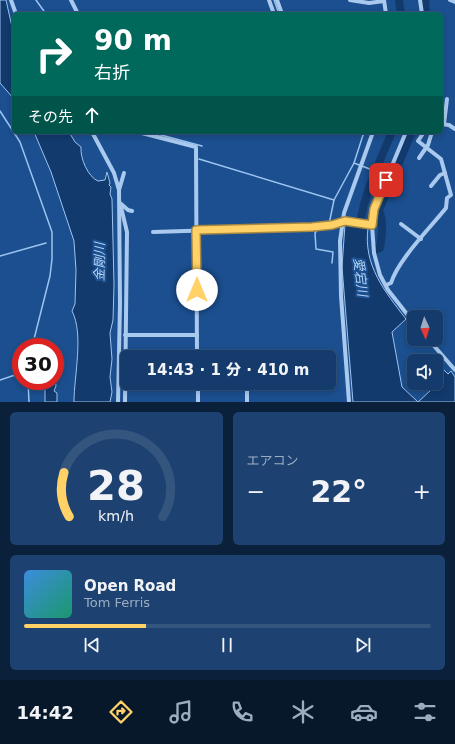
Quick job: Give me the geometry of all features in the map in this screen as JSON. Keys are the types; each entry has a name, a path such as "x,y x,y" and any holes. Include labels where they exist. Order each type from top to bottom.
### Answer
{"street":[{"path":"11,0 15,12"},
{"path":"72,0 77,12"},
{"path":"269,0 273,12"},
{"path":"277,0 281,12"},
{"path":"350,0 369,3 384,1 386,12"},
{"path":"420,0 422,12"},
{"path":"450,0 455,2"},
{"path":"443,119 447,99"},
{"path":"443,124 455,129"},
{"path":"93,134 114,172 119,190 118,402"},
{"path":"146,134 196,147 197,350"},
{"path":"349,402 340,266 343,222 359,168 372,134"},
{"path":"405,134 374,209 372,225 376,267 388,290 407,314"},
{"path":"386,285 391,283 392,277 446,208 447,198 453,196 441,159 418,141 423,134"},
{"path":"419,158 426,148 431,134"},
{"path":"119,190 124,173"},
{"path":"431,186 440,175 446,173"},
{"path":"120,203 128,210 132,211"},
{"path":"120,203 127,232 125,402"},
{"path":"153,232 325,226 343,222 372,225"},
{"path":"401,224 421,239"},
{"path":"125,336 197,335"},
{"path":"434,346 455,370"},
{"path":"198,390 198,402"},
{"path":"247,390 247,402"}],"water":[{"path":"0,0 6,0 12,27 12,97 0,83"},
{"name":"金剛川","path":"35,134 70,134 75,142 81,147 83,162 91,176 98,181 105,180 107,172 110,183 110,194 112,199 114,285 113,320 110,333 112,359 110,377 112,392 110,402 74,402 78,343 76,320 72,311 75,304 76,270 74,241 51,172"},
{"path":"345,224 368,228 367,241 372,266 390,299 406,319 392,332 402,387 418,402 353,402 342,267"},
{"path":"443,369 448,374 451,371 455,377 455,402 418,402 431,390 443,390"},
{"path":"45,390 54,390 57,393 57,402 45,402"}],"waterway":[{"path":"36,0 45,12"},
{"path":"274,0 278,12"},
{"name":"愛宕川","path":"399,0 401,12"},
{"path":"425,0 426,12"},
{"path":"0,111 12,130"},
{"path":"15,134 20,142 52,232 52,259 50,276 34,338"},
{"path":"157,134 202,146"},
{"path":"363,134 354,163 375,171"},
{"name":"愛宕川","path":"359,238 360,224 366,197 391,134"},
{"path":"376,249 380,248 382,234 382,220 379,210 411,134"},
{"path":"199,159 334,200 328,229 317,230 315,233 316,249 333,252 332,263"},
{"path":"334,200 354,163"},
{"path":"0,256 46,243"},
{"path":"0,380 12,376"},
{"path":"28,390 29,402"}],"route":[{"path":"197,290 196,230 312,227 332,225 345,221 372,225 374,209 386,180"}]}
